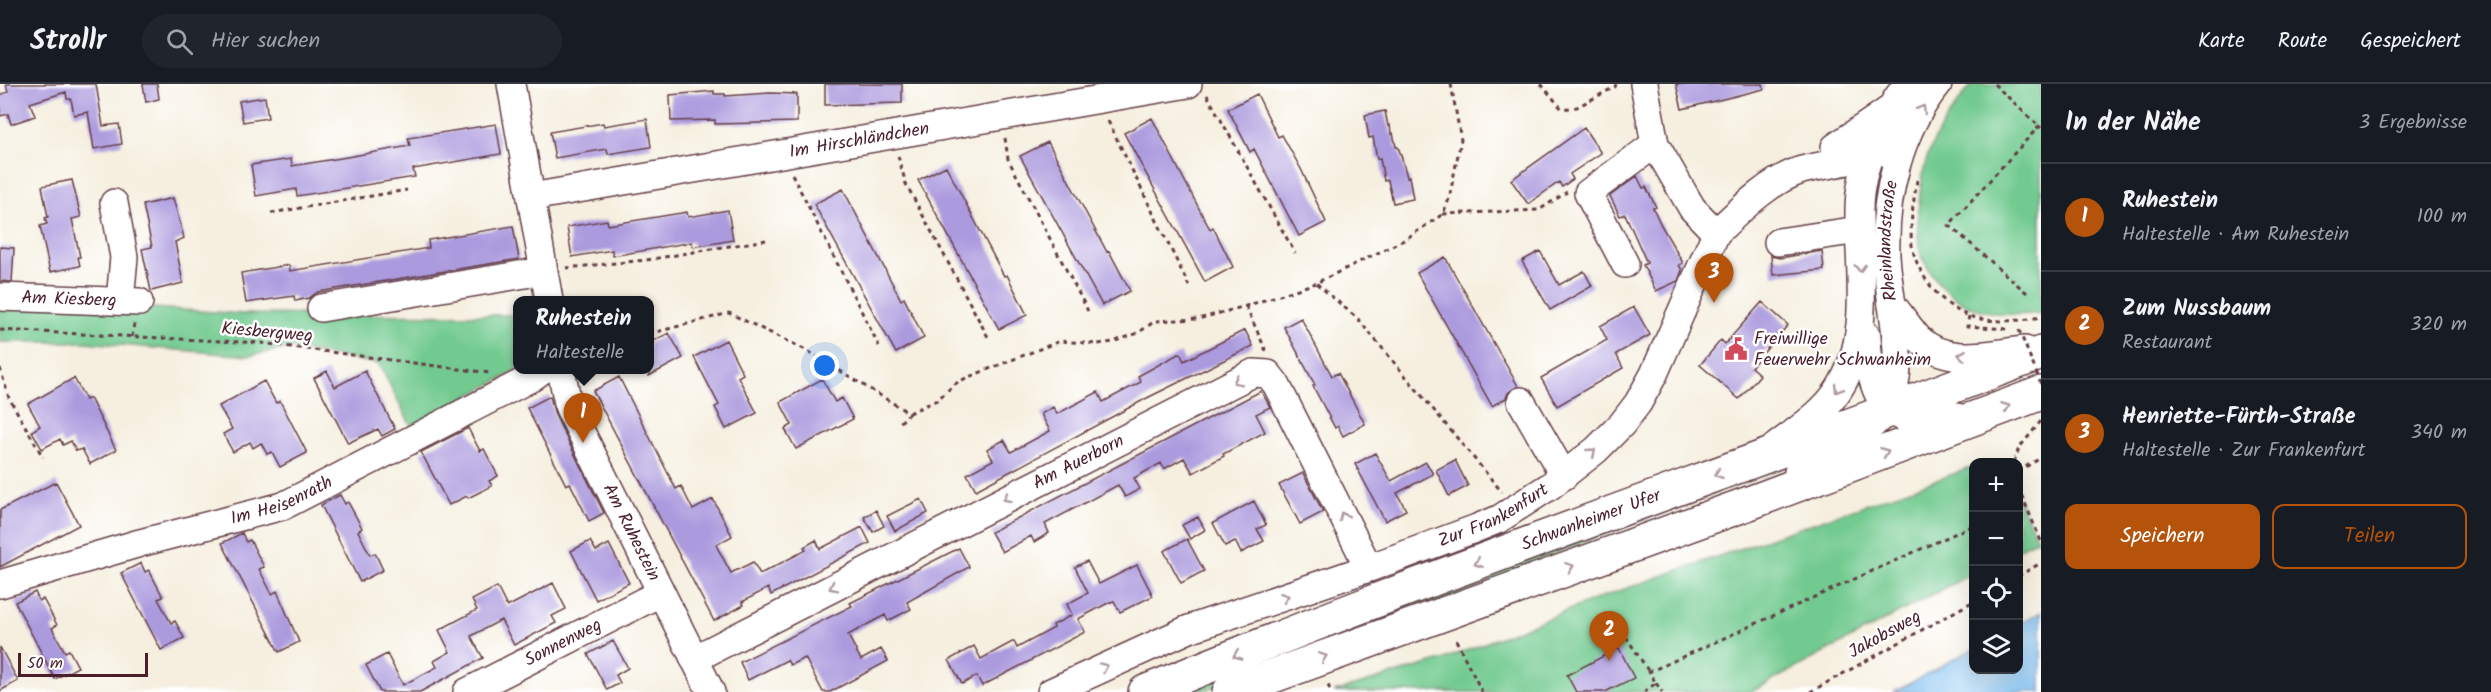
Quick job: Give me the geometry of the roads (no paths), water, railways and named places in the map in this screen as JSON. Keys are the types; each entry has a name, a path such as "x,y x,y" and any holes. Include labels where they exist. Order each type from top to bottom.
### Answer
{"main road":[{"name":"Schwanheimer Ufer","path":"1145,692 1532,542 1760,459 2041,351"},
{"name":"Schwanheimer Ufer","path":"1229,692 1752,502 2041,393"}],"street":[{"path":"511,84 548,296"},
{"path":"1644,84 1655,144 1692,208 1716,234"},
{"name":"Rheinlandstraße","path":"1760,459 1816,414 1840,388 1854,362 1862,314 1859,219 1865,168 1891,108 1907,84"},
{"name":"Rheinlandstraße","path":"1888,410 1898,365 1890,302 1886,229 1891,189 1907,135 1938,84"},
{"name":"Im Hirschländchen","path":"531,196 1097,99 1152,87 1197,89"},
{"name":"Zur Frankenfurt","path":"1051,692 1189,629 1455,538 1499,519 1564,476 1615,431 1638,403 1654,374 1716,234 1749,203 1819,161 1891,108"},
{"name":"Zur Frankenfurt","path":"1819,161 1863,158 1907,135"},
{"path":"1625,264 1588,193 1655,144"},
{"path":"1872,153 1878,160 1891,189"},
{"path":"1778,242 1859,219 1839,177 1819,161"},
{"name":"Am Kiesberg","path":"0,297 129,302 124,256 114,203"},
{"path":"321,308 543,271"},
{"path":"1890,302 1919,339 1943,352 1972,357 2041,351"},
{"name":"Rheinlandstraße","path":"1862,314 1868,335 1868,362 1872,382 1888,410"},
{"name":"Am Auerborn","path":"694,659 1253,373 1268,374 1276,384 1369,568"},
{"name":"Im Heisenrath","path":"0,584 140,543 283,506 446,423 536,374"},
{"name":"Am Ruhestein","path":"562,374 569,408 711,692"},
{"path":"1521,401 1564,476"},
{"path":"1752,502 1806,466 1850,444 1888,410 1916,419 1944,414 1972,420"},
{"name":"Sonnenweg","path":"467,692 660,593"}],"water":[{"path":"2041,612 2041,692 1894,692 1969,651 1969,674 2023,674 2023,622"}],"place":[{"name":"Henriette-Fürth-Straße","path":"1714,303"},
{"name":"Freiwillige Feuerwehr Schwanheim","path":"1736,349"},
{"name":"Ruhestein","path":"583,443"},
{"name":"Zum Nussbaum","path":"1609,661"}]}
